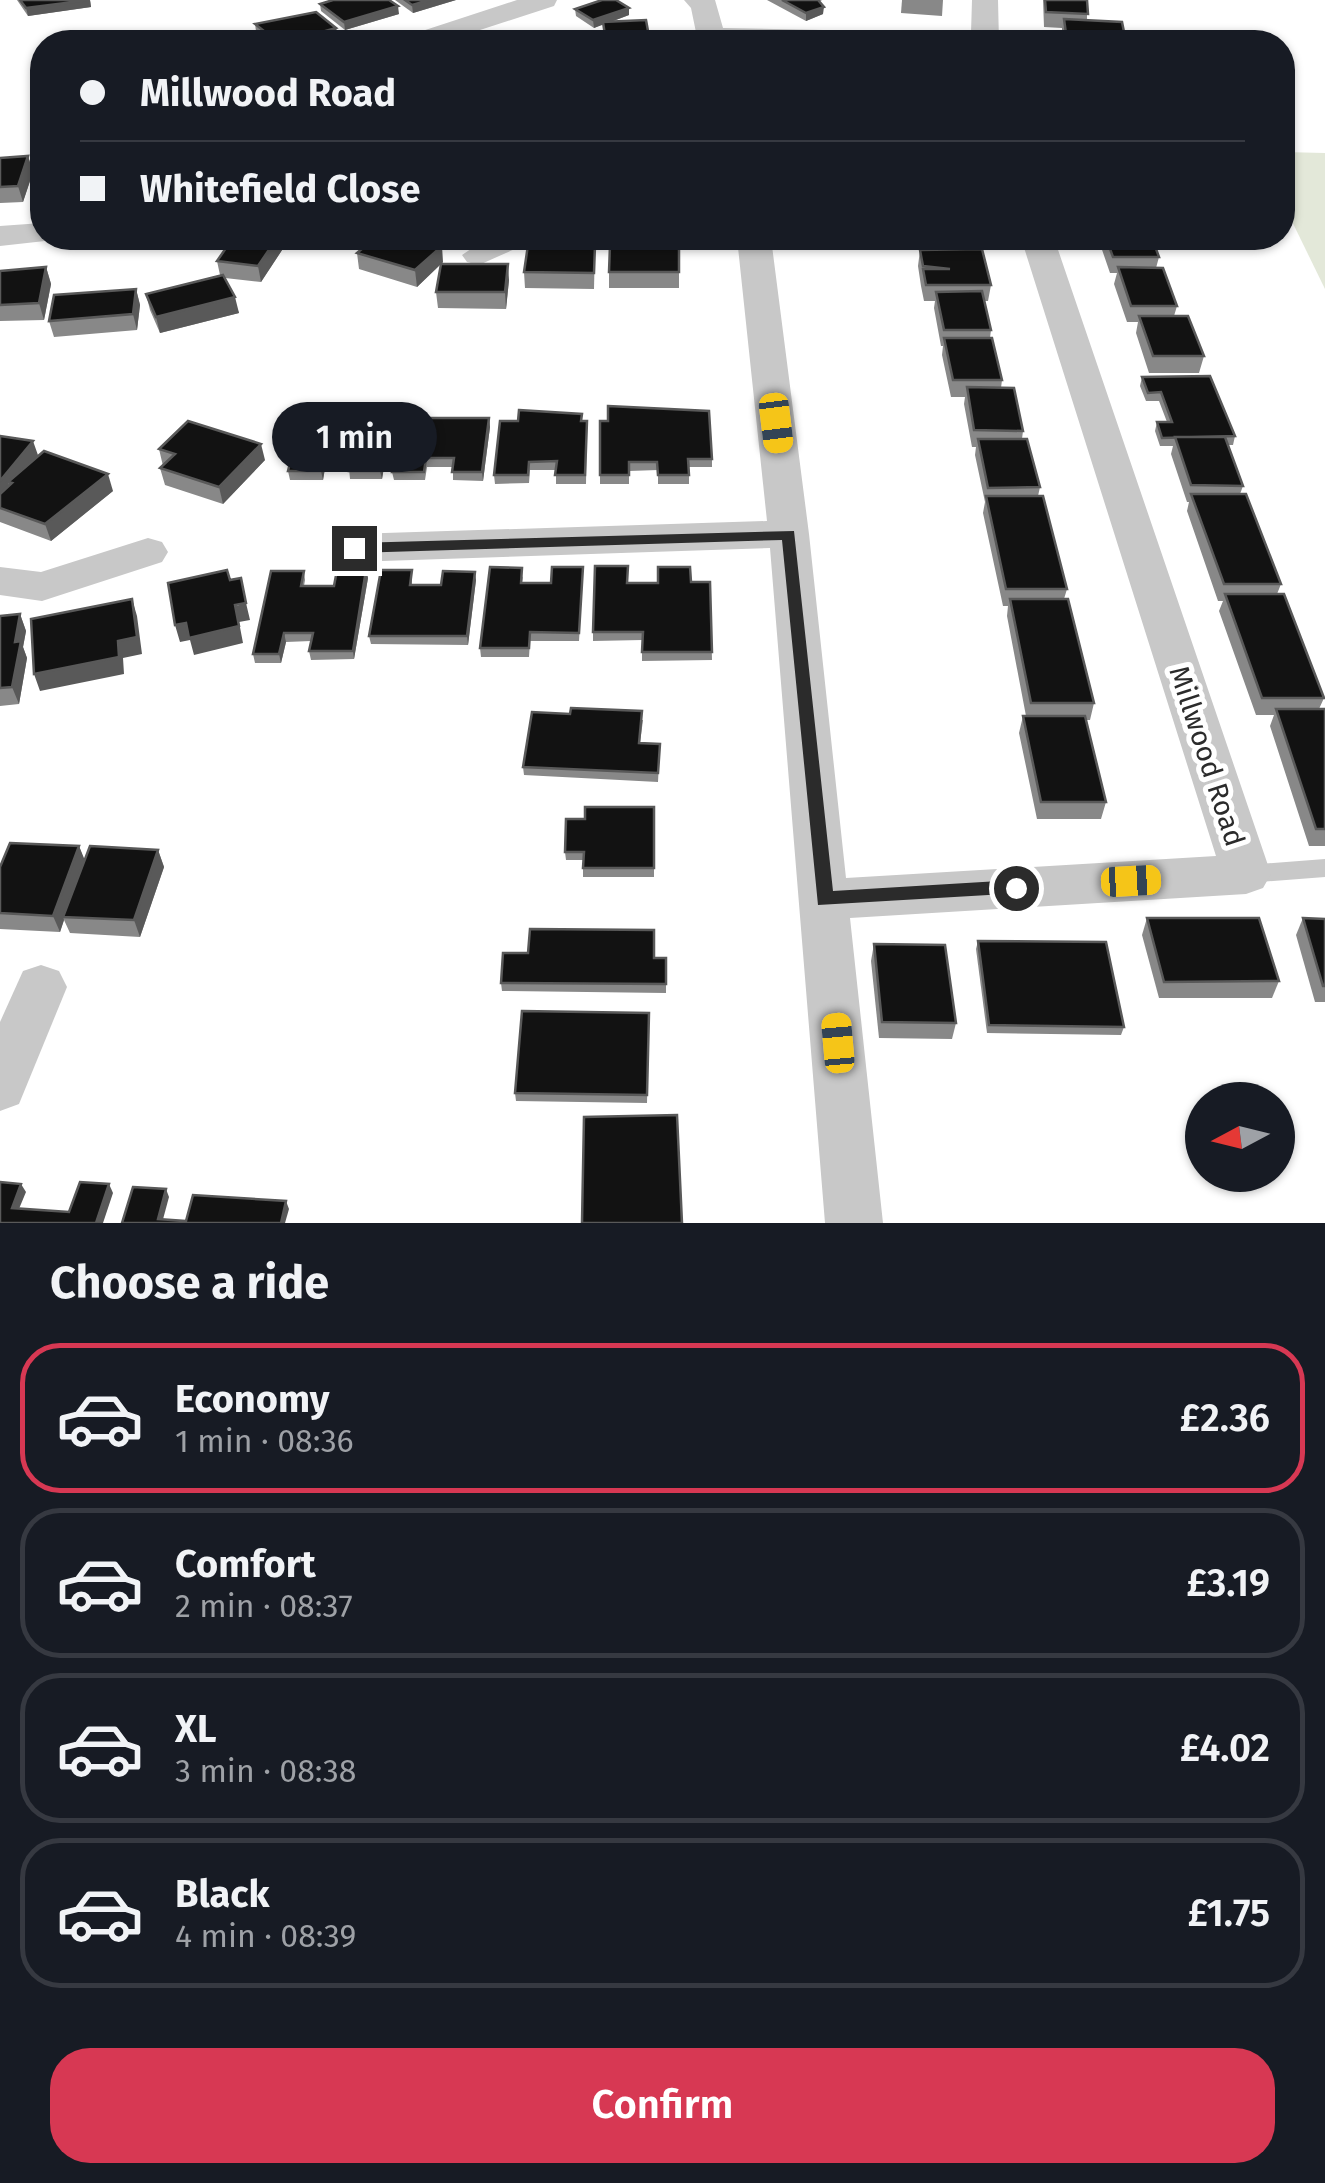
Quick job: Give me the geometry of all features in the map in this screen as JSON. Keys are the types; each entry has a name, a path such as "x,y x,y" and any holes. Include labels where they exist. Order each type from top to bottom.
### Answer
{"street":[{"path":"453,30 544,0"},
{"path":"697,0 704,4 710,30"},
{"path":"986,0 986,30"},
{"path":"0,236 30,234"},
{"path":"479,255 488,250"},
{"path":"755,250 789,534 854,1223"},
{"name":"Millwood Road","path":"824,900 1246,874 1041,250"},
{"path":"354,548 789,534"},
{"path":"0,582 42,588 148,552"},
{"path":"0,1087 40,987"}],"lane":[{"path":"1246,874 1325,868"}],"shaded area":[{"path":"1295,152 1325,153 1325,289 1295,228"}],"building":[{"path":"20,0 89,0 26,8"},
{"path":"333,0 389,0 398,6 344,22 320,4"},
{"path":"602,0 616,0 629,8 593,20 575,9"},
{"path":"782,0 818,0 824,7 806,13"},
{"path":"1045,0 1087,0 1088,14 1046,12"},
{"path":"316,12 336,28 263,30 255,24"},
{"path":"1064,19 1122,22 1124,30 1066,30"},
{"path":"646,20 648,30 604,30 603,22"},
{"path":"28,156 18,186 0,187 0,158"},
{"path":"225,250 269,250 258,266 217,261"},
{"path":"361,250 438,250 415,270 357,253"},
{"path":"527,250 595,250 594,273 524,272"},
{"path":"610,250 679,250 679,272 609,272"},
{"path":"920,250 982,250 991,285 926,285 923,269 950,269 923,266"},
{"path":"1110,250 1156,250 1159,257 1113,257"},
{"path":"441,264 508,264 505,292 436,292"},
{"path":"46,267 39,303 0,305 0,271"},
{"path":"1118,267 1163,268 1177,306 1131,306"},
{"path":"223,275 235,297 156,317 146,294"},
{"path":"136,289 133,314 49,321 54,295"},
{"path":"982,291 991,330 944,330 936,292"},
{"path":"1139,316 1188,316 1204,356 1153,356"},
{"path":"944,338 992,338 1002,380 953,380"},
{"path":"1210,376 1235,436 1162,438 1157,422 1172,422 1161,392 1148,393 1142,377"},
{"path":"967,387 1014,388 1023,431 974,430"},
{"path":"608,406 709,411 712,459 688,459 689,475 658,475 657,462 629,462 629,475 600,475 600,421 608,421"},
{"path":"519,410 582,414 581,421 587,421 585,475 555,475 557,461 529,462 528,475 494,475 500,421 518,421"},
{"path":"390,417 380,471 349,471 351,459 324,459 321,471 288,471 301,418"},
{"path":"403,418 489,418 482,472 452,472 454,458 426,458 424,472 392,472"},
{"path":"188,421 261,444 219,487 160,468 175,454 159,449"},
{"path":"0,436 33,441 0,481"},
{"path":"1175,437 1225,437 1243,486 1191,485"},
{"path":"978,439 1027,439 1040,487 988,488"},
{"path":"44,451 108,474 45,524 0,508 0,494 12,483 8,482"},
{"path":"1191,494 1246,494 1281,584 1224,584"},
{"path":"986,496 1043,496 1067,589 1006,589"},
{"path":"595,566 628,566 627,583 658,583 658,567 690,567 691,582 710,582 712,652 642,652 643,632 593,632"},
{"path":"490,567 522,568 521,583 551,583 552,567 583,567 579,633 530,632 529,648 480,648"},
{"path":"227,570 230,580 241,578 246,603 235,605 239,626 189,638 186,623 175,625 168,583"},
{"path":"337,570 366,570 353,651 309,651 313,633 284,633 279,654 253,654 271,571 304,571 301,586 334,586"},
{"path":"381,570 412,570 410,585 441,585 443,571 475,572 467,636 369,636"},
{"path":"1225,594 1284,594 1324,698 1262,698"},
{"path":"132,599 137,637 118,641 119,657 34,674 31,619"},
{"path":"1010,599 1068,599 1094,703 1031,703"},
{"path":"20,614 15,642 21,641 12,687 0,688 0,616"},
{"path":"571,708 642,711 639,743 660,744 658,773 523,767 532,712 570,714"},
{"path":"1276,709 1325,709 1325,829 1316,829"},
{"path":"1023,716 1085,716 1106,802 1041,802"},
{"path":"585,807 654,807 654,868 583,868 584,852 565,852 566,819 585,819"},
{"path":"10,843 79,846 53,916 0,913 0,867"},
{"path":"90,846 158,850 134,920 63,917"},
{"path":"1147,918 1259,918 1279,981 1164,982"},
{"path":"1303,918 1325,919 1325,986 1323,986"},
{"path":"530,929 654,930 654,958 666,958 666,984 501,983 503,953 528,953"},
{"path":"978,941 1106,942 1124,1027 989,1025"},
{"path":"874,944 945,945 956,1023 882,1022"},
{"path":"522,1011 649,1013 647,1095 515,1093"},
{"path":"677,1115 682,1223 582,1223 584,1117"},
{"path":"0,1182 21,1184 12,1208 69,1212 80,1182 109,1184 96,1223 0,1223"},
{"path":"133,1187 166,1189 158,1219 186,1221 193,1195 286,1201 281,1223 122,1223"}],"route":[{"path":"354,548 789,534 824,900 1016,888"}]}
